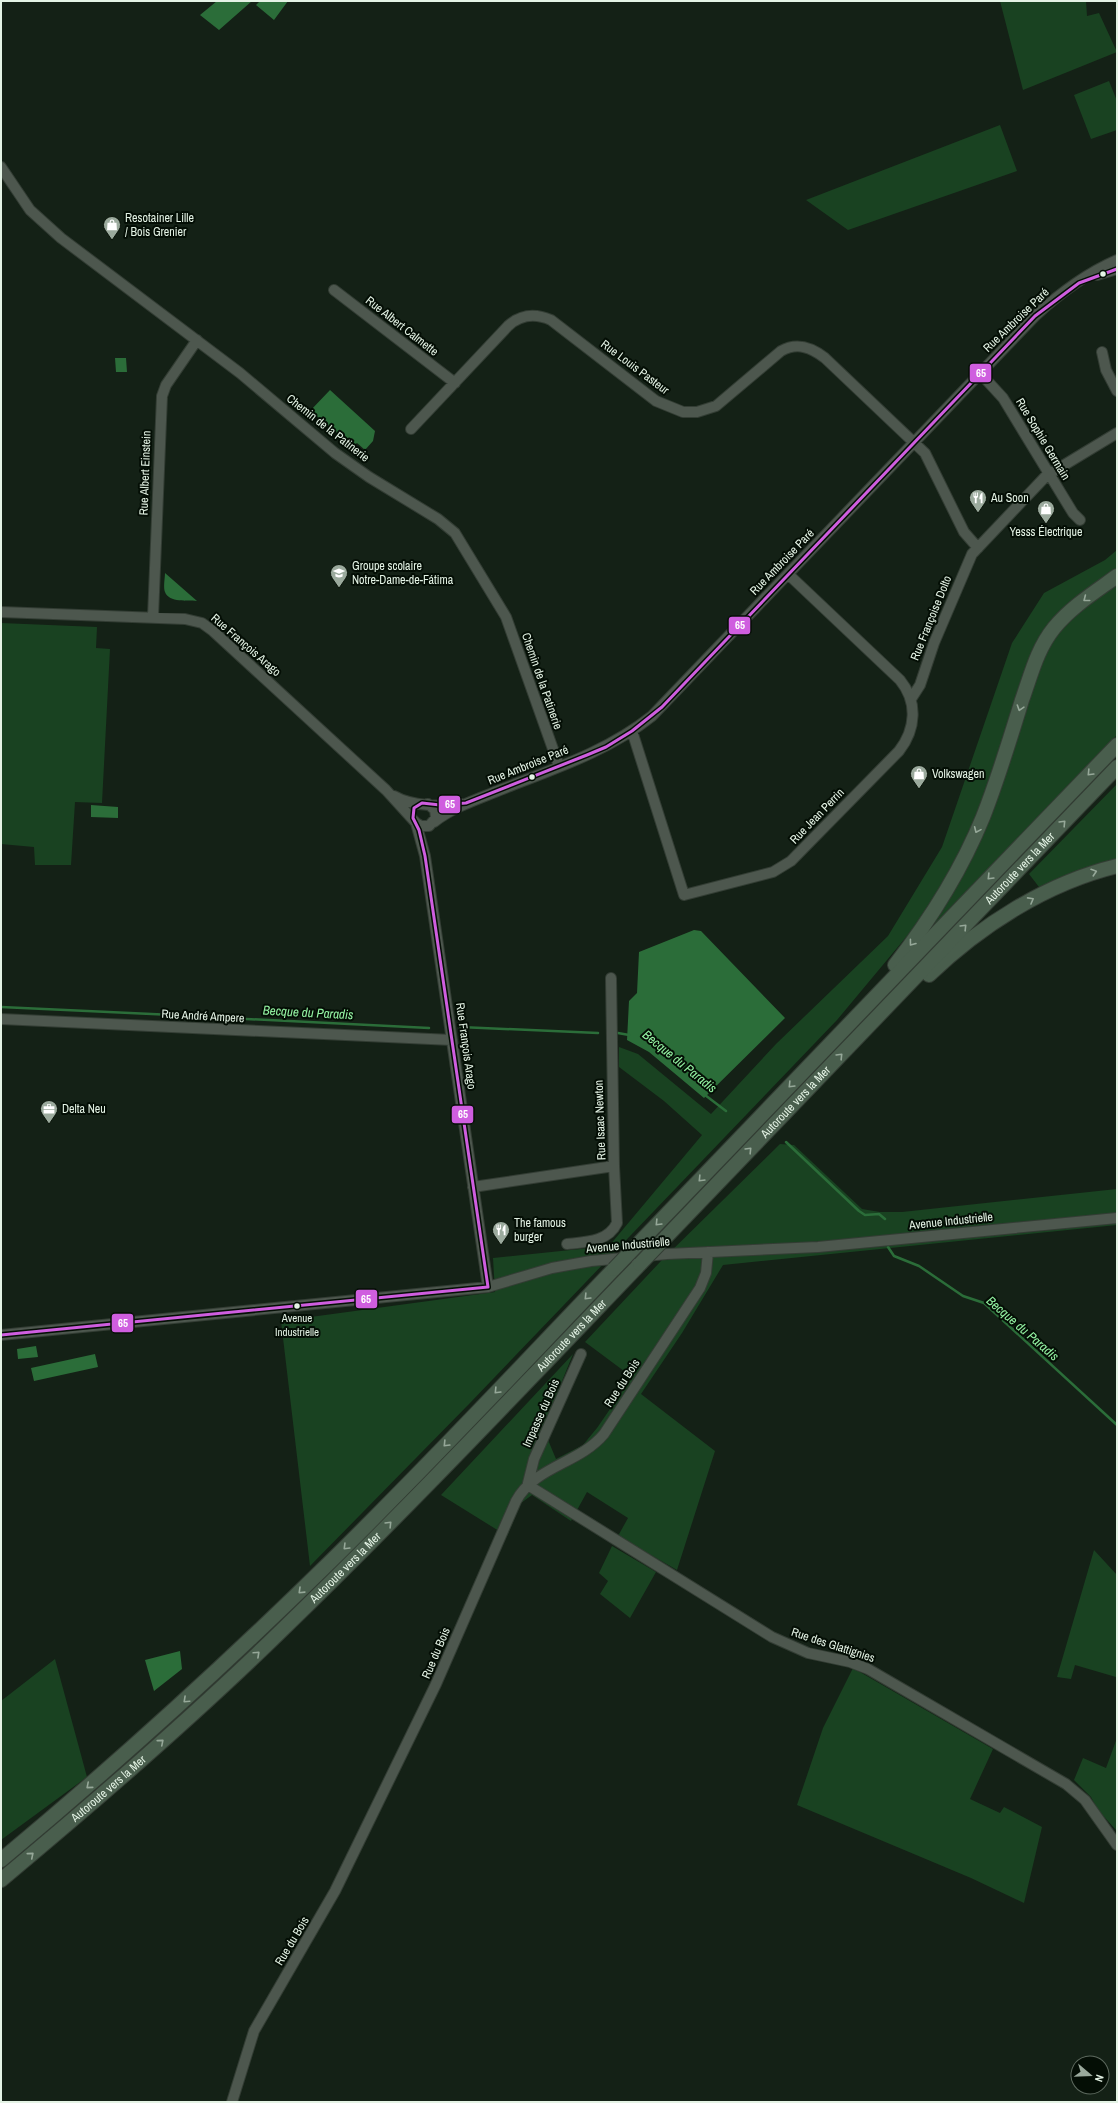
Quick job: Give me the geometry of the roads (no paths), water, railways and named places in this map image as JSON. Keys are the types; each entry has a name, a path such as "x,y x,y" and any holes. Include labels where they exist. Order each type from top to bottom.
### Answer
{"highway":[{"path":"847,1026 918,936 960,865 991,796 1035,662 1046,638 1067,615 1117,576"},
{"path":"1,1860 139,1742 291,1600 400,1492 1117,745"},
{"name":"Autoroute vers la Mer","path":"1,1880 166,1737 280,1632 393,1520 1117,767"},
{"path":"898,996 912,991 975,937 1022,905 1065,883 1117,866"}],"street":[{"name":"Chemin de la Patinerie","path":"1,167 18,194 41,221 240,373 331,450 369,477 438,519 458,537 506,617 559,766"},
{"name":"Rue Ambroise Paré","path":"432,823 466,803 606,747 632,732 662,707 1040,312 1079,283 1117,260"},
{"name":"Rue Ambroise Paré","path":"1079,283 1117,270"},
{"name":"Rue Albert Calmette","path":"334,290 454,383"},
{"name":"Rue Louis Pasteur","path":"411,429 513,322 529,316 546,318 557,324 656,402 675,410 690,413 704,411 716,406 781,351 790,347 801,346 816,352 825,358 914,442 927,457 964,532 978,548"},
{"name":"Rue Albert Einstein","path":"153,617 162,396 166,386 197,340"},
{"path":"1102,352 1106,370 1117,390"},
{"name":"Rue Sophie Germain","path":"980,373 1003,398 1073,513 1080,520"},
{"name":"Rue Françoise Dolto","path":"911,699 920,685 934,643 969,560 978,548 1049,474 1117,434"},
{"name":"Rue Jean Perrin","path":"632,732 684,895 773,872 788,865 902,746 909,733 912,721 911,699 900,680 788,574"},
{"name":"Rue François Arago","path":"1,612 153,617 191,620 207,626 386,790 415,822 425,856 488,1287"},
{"name":"Rue François Arago","path":"386,790 404,801 425,803"},
{"name":"Rue Ambroise Paré","path":"425,803 440,806 466,803"},
{"path":"425,803 435,810 432,823 423,827 415,822 412,814 414,808 425,803"},
{"name":"Rue François Arago","path":"425,856 426,838 432,823"},
{"name":"Rue Isaac Newton","path":"473,1187 614,1166 611,978"},
{"name":"Rue André Ampere","path":"1,1019 452,1040"},
{"path":"567,1244 589,1242 603,1238 613,1231 617,1223 614,1166"},
{"name":"Avenue Industrielle","path":"1,1335 488,1287 552,1268 580,1263 635,1257 818,1247 1117,1218"},
{"name":"Rue du Bois","path":"232,2102 254,2031 333,1896 436,1684 512,1507 528,1483 537,1476 588,1448 604,1434 700,1288 706,1273 708,1252"},
{"name":"Impasse du Bois","path":"528,1483 534,1459 581,1354"},
{"name":"Rue des Glattignies","path":"528,1483 538,1493 772,1637 808,1653 850,1662 868,1669 1066,1784 1085,1800 1117,1845"}],"water":[{"path":"217,1 252,1 219,30 200,15"},
{"path":"260,1 288,1 274,20 256,5"},
{"path":"115,358 126,358 127,372 116,372"},
{"path":"330,390 375,431 373,441 365,450 357,443 353,446 310,411"},
{"path":"165,573 197,601 184,601 167,596 164,588"},
{"path":"91,805 118,807 118,818 91,817"},
{"path":"694,930 701,931 785,1018 704,1098 649,1052 627,1040 629,1001 637,993 639,952"},
{"path":"36,1346 38,1357 18,1359 17,1349"},
{"path":"95,1354 98,1367 34,1381 31,1368"},
{"path":"180,1651 182,1669 154,1691 145,1660"}],"waterway":[{"name":"Becque du Paradis","path":"1,1007 173,1015"},
{"name":"Becque du Paradis","path":"187,1016 429,1028"},
{"name":"Becque du Paradis","path":"460,1027 598,1033"},
{"name":"Becque du Paradis","path":"618,1033 629,1035"},
{"name":"Becque du Paradis","path":"705,1095 726,1111"},
{"name":"Becque du Paradis","path":"786,1142 859,1211 865,1215 879,1214 885,1219"},
{"name":"Becque du Paradis","path":"888,1247 894,1256 919,1266 963,1296 984,1303 1117,1425"}],"place":[{"name":"Resotainer Lille / Bois Grenier","path":"112,240"},
{"name":"Au Soon","path":"978,513"},
{"name":"Yesss Électrique","path":"1046,524"},
{"name":"Groupe scolaire Notre-Dame-de-Fátima","path":"339,588"},
{"name":"Volkswagen","path":"919,789"},
{"name":"Delta Neu","path":"49,1124"},
{"name":"The famous burger","path":"501,1245"},
{"name":"Avenue Industrielle","path":"297,1306"}]}
